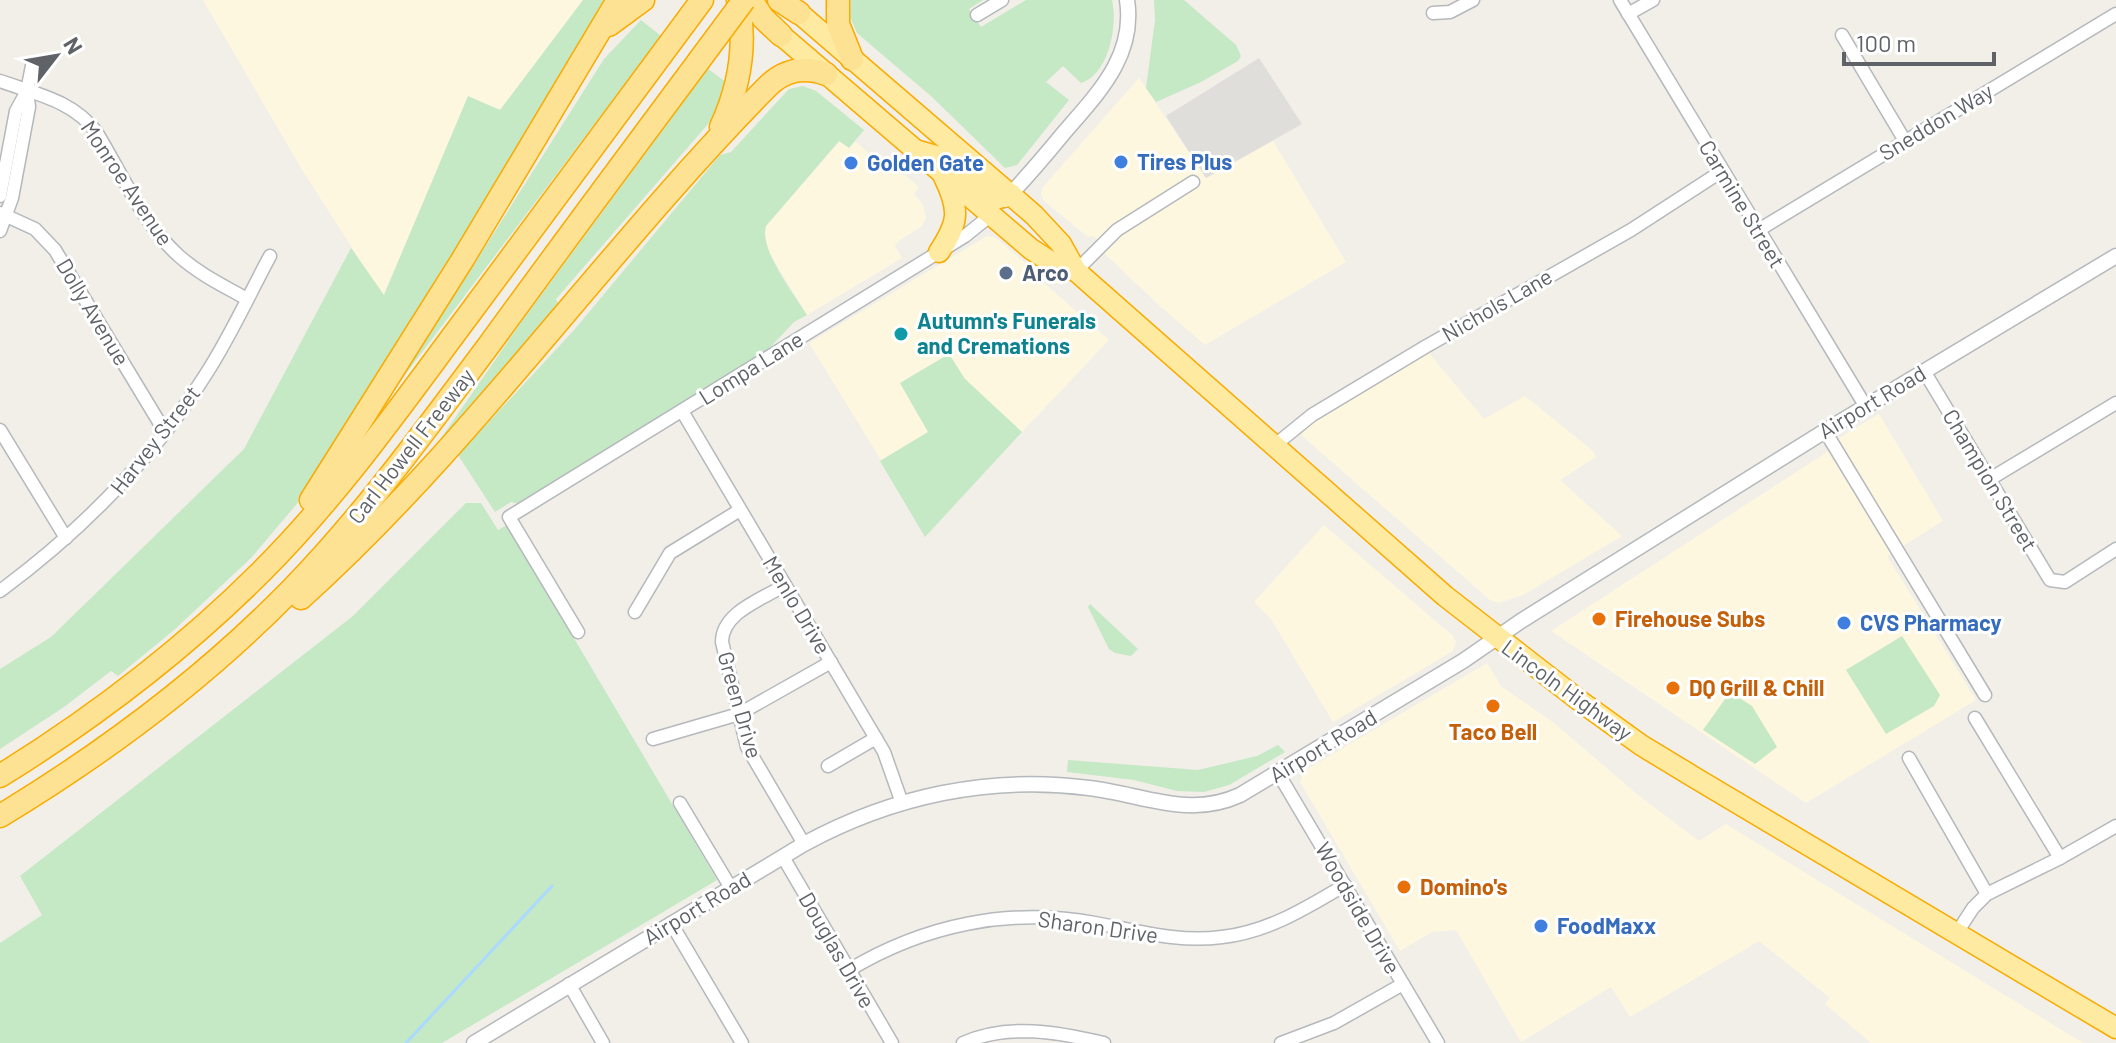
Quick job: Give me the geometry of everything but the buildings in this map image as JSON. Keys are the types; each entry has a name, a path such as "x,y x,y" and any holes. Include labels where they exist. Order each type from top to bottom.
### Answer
{"highway":[{"path":"244,588 336,464 598,38 618,0"},
{"path":"598,38 613,21 643,0"},
{"name":"Carl Howell Freeway","path":"0,776 126,690 177,650 302,529 360,461 702,0"},
{"path":"709,149 727,114 739,77 743,36 738,0"},
{"name":"Carl Howell Freeway","path":"0,816 84,763 148,717 252,627 324,555 361,514 427,429 744,0"},
{"path":"751,0 763,18 781,35"},
{"path":"779,0 799,13"},
{"path":"838,0 838,24 852,59"},
{"name":"Lincoln Highway","path":"799,13 1011,194 1054,235 1076,271 1496,638 1641,745 2116,1028"},
{"name":"Lincoln Highway","path":"781,35 1047,260 1076,271"},
{"path":"148,717 289,609 382,521 440,461 709,149 767,87 793,70 826,74"},
{"path":"915,150 950,160 996,199 1011,194"},
{"path":"939,252 953,229 956,213 955,202 942,173"}],"street":[{"path":"977,15 1002,0"},
{"path":"991,215 1109,78 1126,39 1129,18 1127,0"},
{"path":"1433,13 1450,12 1473,0"},
{"name":"Carmine Street","path":"1620,0 1866,407"},
{"path":"1628,14 1653,0"},
{"name":"Sneddon Way","path":"1757,231 2116,14"},
{"path":"1842,35 1905,141"},
{"path":"0,231 28,113 27,91 32,66"},
{"name":"Monroe Avenue","path":"0,81 63,103 86,119 170,248 198,271 247,299"},
{"path":"0,196 16,111 27,91"},
{"name":"Nichols Lane","path":"1275,445 1312,415 1631,230 1722,171"},
{"path":"1076,271 1117,230 1193,182"},
{"name":"Dolly Avenue","path":"3,214 35,229 55,250 165,432"},
{"name":"Lompa Lane","path":"578,632 509,517 939,252 991,215"},
{"name":"Harvey Street","path":"0,591 66,538 113,494 165,432 206,375 270,256"},
{"name":"Airport Road","path":"474,1043 804,844 845,823 902,803 960,789 1022,784 1090,788 1193,807 1226,801 1463,661 1825,431 2116,256"},
{"name":"Champion Street","path":"1924,371 2047,576 2060,583 2065,582 2116,549"},
{"path":"1990,479 2116,403"},
{"name":"Menlo Drive","path":"682,411 876,738 891,767 902,803"},
{"path":"0,430 66,538"},
{"path":"1825,431 1985,695"},
{"path":"635,612 670,553 740,510"},
{"name":"Green Drive","path":"785,585 734,616 723,631 722,646 753,759 804,844"},
{"path":"653,739 739,714 831,662"},
{"path":"1975,718 2060,858"},
{"path":"828,766 876,738"},
{"path":"1909,758 1987,894"},
{"name":"Woodside Drive","path":"1278,773 1438,1043"},
{"path":"680,803 731,888"},
{"path":"1956,934 1973,908 1987,894 2116,826"},
{"name":"Douglas Drive","path":"783,857 892,1043"},
{"name":"Sharon Drive","path":"849,970 911,939 960,924 1002,917 1070,919 1182,939 1235,935 1283,920 1345,885"},
{"path":"671,923 742,1043"},
{"path":"569,984 603,1043"},
{"path":"1281,1043 1334,1023 1403,984"},
{"path":"963,1043 984,1036 1046,1031 1104,1043"}],"shaded area":[{"path":"203,0 583,0 500,110 469,97 383,296 301,168"},
{"path":"1259,58 1302,124 1206,178 1166,116"},
{"path":"1139,78 1206,178 1273,141 1346,262 1205,345 1160,306 1103,252 1105,248 1093,236 1088,237 1044,201 1041,193 1042,188"},
{"path":"840,141 849,148 855,141 883,166 888,160 919,187 914,194 923,204 926,218 921,227 897,242 895,246 902,258 807,315 767,249 763,234 766,226"},
{"path":"987,236 996,238 1041,276 1043,282 1109,340 1022,432 965,379 949,354 900,383 928,432 881,460 809,343"},
{"path":"1428,352 1484,419 1525,396 1593,451 1596,457 1560,480 1622,536 1523,595 1499,603 1490,600 1301,435 1315,419"},
{"path":"1879,414 1943,521 1887,556 1976,700 1806,803 1551,631 1824,454 1841,437"},
{"path":"1324,525 1453,636 1456,642 1453,651 1333,722 1271,619 1254,602"},
{"path":"1487,663 1501,686 1554,723 1638,795 1699,841 1726,824 2083,1043 1871,1043 1825,1004 1830,998 1759,941 1630,1017 1611,987 1521,1042 1456,930 1432,932 1400,951 1300,782 1304,771"}],"green space":[{"path":"583,0 604,0 361,408 306,493 251,558 174,630 118,676 111,671 64,707 0,749 0,669 51,637 244,449 351,248 384,295 468,96 500,110"},
{"path":"851,0 983,0 969,9 981,27 1026,0 1112,0 1114,22 1105,59 1091,78 1081,83 1063,66 1046,82 1069,100 1017,165 1005,168 932,97 857,33 850,17"},
{"path":"1154,0 1184,0 1236,45 1241,56 1238,61 1156,102 1146,88 1155,20"},
{"path":"641,20 661,36 401,380 604,59"},
{"path":"708,69 727,83 715,116 556,299 559,306 462,423 435,447 522,321"},
{"path":"803,86 816,91 864,130 849,148 839,141 766,226 765,236 772,259 807,315 794,322 761,357 519,504 511,502 495,512 458,455 575,329 720,155 731,152 789,89"},
{"path":"949,354 965,379 1022,432 925,537 880,461 928,432 900,383"},
{"path":"466,503 481,503 498,530 507,525 717,880 442,1043 0,1043 0,943 42,915 20,876 353,616"},
{"path":"1090,604 1138,649 1131,656 1109,649 1088,607"},
{"path":"1902,636 1940,695 1934,706 1886,734 1846,670"},
{"path":"1730,692 1752,706 1777,747 1755,764 1703,730"},
{"path":"1278,745 1285,752 1229,785 1204,792 1177,791 1134,780 1067,772 1068,760 1198,770 1257,756"}],"waterway":[{"path":"406,1043 552,886"}],"place":[{"name":"Tires Plus","path":"1121,162"},
{"name":"Golden Gate","path":"851,163"},
{"name":"Arco","path":"1006,273"},
{"name":"Autumn's Funerals and Cremations","path":"901,334"},
{"name":"Firehouse Subs","path":"1599,619"},
{"name":"CVS Pharmacy","path":"1844,623"},
{"name":"DQ Grill & Chill","path":"1673,688"},
{"name":"Taco Bell","path":"1493,706"},
{"name":"Domino's","path":"1404,887"},
{"name":"FoodMaxx","path":"1541,926"}]}
